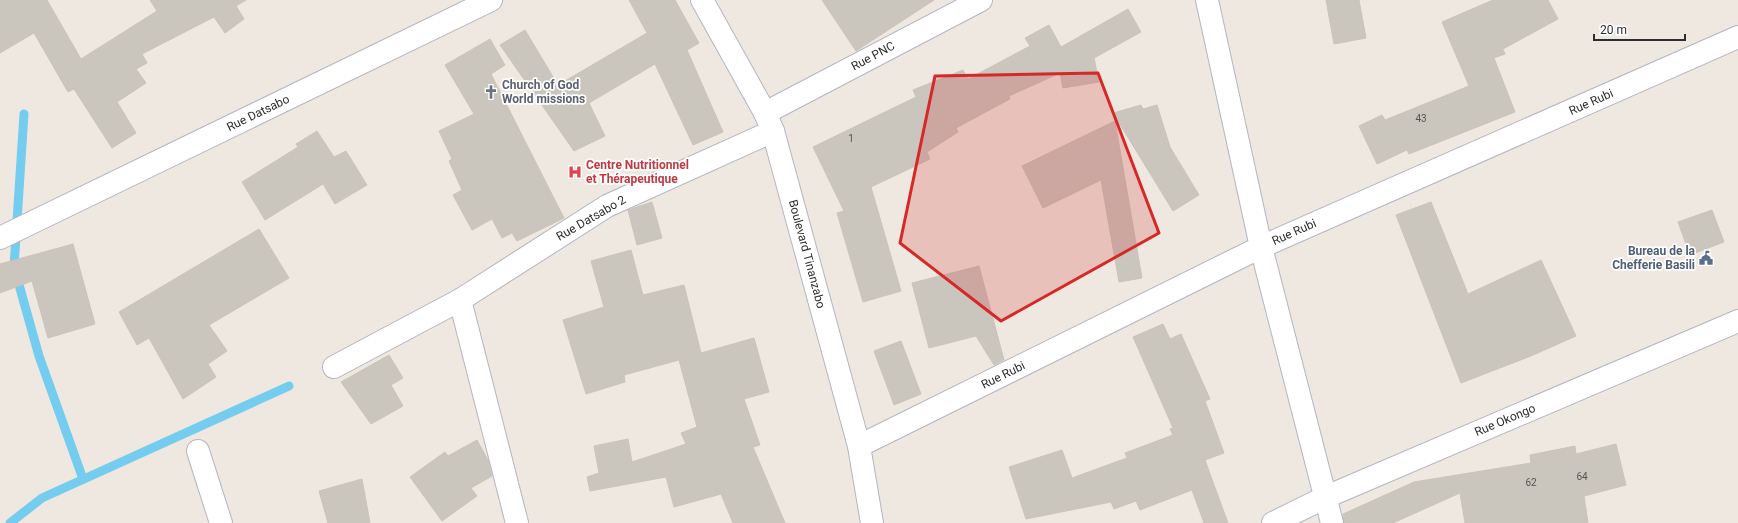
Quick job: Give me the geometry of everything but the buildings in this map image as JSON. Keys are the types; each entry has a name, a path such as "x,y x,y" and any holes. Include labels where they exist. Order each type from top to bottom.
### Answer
{"street":[{"name":"Rue Datsabo","path":"0,238 491,0"},
{"name":"Boulevard Tinanzabo","path":"702,0 769,122 859,446 868,522"},
{"name":"Rue PNC","path":"769,122 981,0"},
{"path":"1207,0 1261,247 1332,523"},
{"name":"Rue Rubi","path":"859,446 1261,247 1738,37"},
{"name":"Rue Datsabo 2","path":"334,367 460,300 607,206 769,122"},
{"path":"460,300 516,517"},
{"name":"Rue Okongo","path":"1273,523 1326,497 1738,321"},
{"path":"198,451 221,523"}],"highlighted area":[{"path":"1098,73 1159,233 1001,321 900,243 935,76"}],"waterway":[{"path":"24,114 14,267 39,356 83,479"},
{"path":"10,523 42,498 289,386"}],"place":[{"name":"Church of God World missions","path":"491,92"},
{"name":"Centre Nutritionnel et Thérapeutique","path":"575,172"},
{"name":"Bureau de la Chefferie Basili","path":"1706,258"}]}
